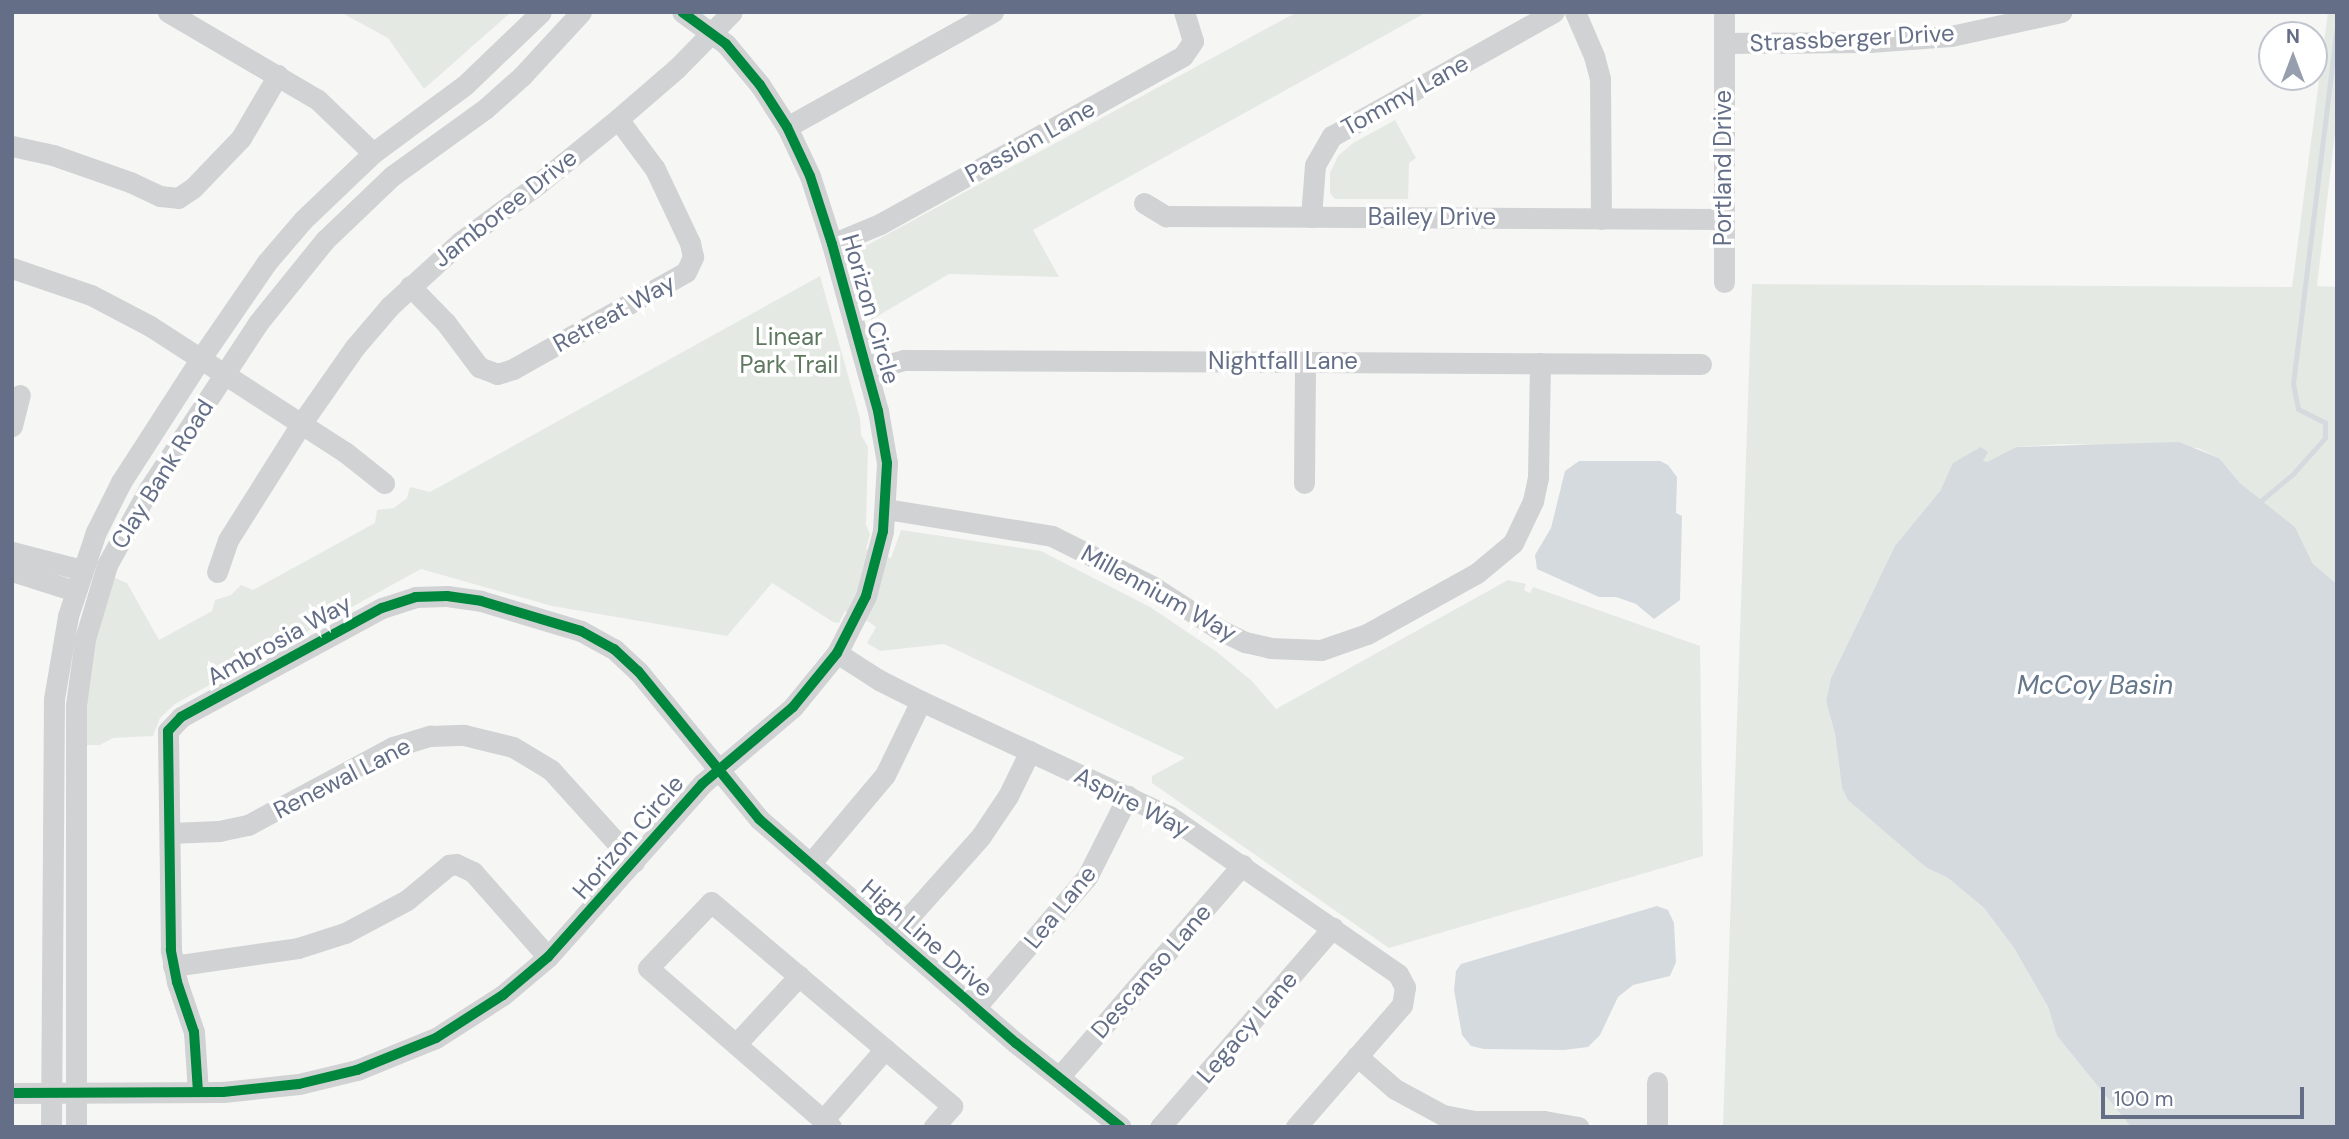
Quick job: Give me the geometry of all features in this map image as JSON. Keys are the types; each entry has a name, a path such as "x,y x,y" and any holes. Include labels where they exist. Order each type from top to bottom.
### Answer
{"street":[{"path":"167,12 318,100 373,153"},
{"name":"Clay Bank Road","path":"51,1127 52,728 57,670 75,591 108,505 201,358 261,271 303,220 373,153 466,85 541,12"},
{"name":"Clay Bank Road","path":"76,1127 76,705 85,639 107,565 117,543 224,373 258,323 325,240 392,176 485,109 522,76 581,12"},
{"name":"Horizon Circle","path":"682,12 713,32"},
{"name":"Horizon Circle","path":"12,1093 198,1092 299,1084 385,1061 459,1026 503,995 548,957 717,770 793,707 837,653 857,616 879,554 886,509 884,440 832,244 810,176 787,127 746,67 713,32 701,12"},
{"name":"Jamboree Drive","path":"217,572 228,540 301,425 355,347 410,286 460,242 538,184 618,119 677,68 732,12"},
{"path":"787,127 993,12"},
{"name":"Passion Lane","path":"832,244 880,224 1183,56 1193,41 1184,12"},
{"name":"Tommy Lane","path":"1311,216 1315,165 1332,136 1554,12"},
{"path":"1575,12 1594,56 1600,79 1601,219"},
{"name":"Portland Drive","path":"1724,12 1724,282"},
{"name":"Strassberger Drive","path":"1724,44 1870,42 1951,36 2061,12"},
{"path":"12,146 93,168 160,196 178,198 193,188 241,138 278,75"},
{"name":"Retreat Way","path":"410,286 446,323 479,367 497,374 513,369 686,272 693,257 690,243 655,169 618,119"},
{"name":"Bailey Drive","path":"1144,203 1166,216 1723,219"},
{"path":"12,268 65,284 109,303 224,373 384,483"},
{"name":"Nightfall Lane","path":"867,370 904,360 1701,364"},
{"path":"1304,483 1305,361"},
{"name":"Millennium Way","path":"886,509 1052,536 1152,586 1220,630 1245,642 1270,648 1321,650 1367,634 1452,587 1477,573 1513,543 1534,501 1538,477 1540,363"},
{"path":"12,426 20,395"},
{"path":"12,552 82,570"},
{"path":"12,570 75,591"},
{"name":"Ambrosia Way","path":"198,1092 194,1032 173,966 169,929 170,833 166,735 174,722 382,608 415,597 447,596 481,601 581,631 604,642 638,671 717,770"},
{"name":"Aspire Way","path":"837,653 879,680 921,701 1169,816 1398,974 1405,987 1402,1005 1357,1056"},
{"path":"810,864 880,783 921,701"},
{"name":"Renewal Lane","path":"170,833 219,831 248,825 393,747 430,736 464,735 513,747 551,771 634,862"},
{"path":"892,936 988,826 1008,796 1030,751"},
{"name":"High Line Drive","path":"717,770 759,819 975,1007 1121,1127"},
{"name":"Lea Lane","path":"975,1007 1087,877 1109,839 1128,796"},
{"path":"173,966 298,948 345,933 407,900 449,865 456,864 473,872 548,957"},
{"name":"Descanso Lane","path":"1060,1076 1242,865"},
{"path":"885,1049 827,1123 648,968 711,902 885,1049 951,1106 934,1127"},
{"name":"Legacy Lane","path":"1160,1127 1333,928"},
{"path":"736,1044 799,976"},
{"path":"1296,1127 1357,1056 1425,1118 1567,1125"},
{"path":"1657,1082 1657,1127"}],"green space":[{"path":"340,12 511,12 424,89 388,38"},
{"name":"Linear Park Trail","path":"1297,12 1427,12 1033,230 1059,277 949,274 871,320 854,260 862,248"},
{"path":"2328,12 2337,12 2337,116 2317,286 2337,287 2337,584 2313,564 2295,527 2240,483 2219,458 2198,448 2063,444 2016,447 1987,462 1953,464 1940,491 1877,583 1831,678 1826,701 1835,734 1842,788 1927,868 1948,878 1984,908 2014,948 2048,1007 2057,1036 2131,1127 1723,1127 1752,284 2292,287 2318,91 2328,91"},
{"path":"1395,120 1416,158 1409,163 1408,199 1335,199 1330,193 1330,173 1338,156 1353,143"},
{"path":"820,276 860,418 861,435 868,447 866,525 870,534 866,549 891,558 901,530 1041,551 1150,607 1217,652 1252,681 1276,709 1508,580 1526,584 1524,590 1530,593 1533,587 1700,646 1703,856 1389,948 1152,783 1152,776 1185,758 944,644 880,651 867,643 876,627 869,622 845,611 839,623 833,622 772,583 727,636 552,606 421,569 175,704 160,718 153,736 113,738 100,745 87,745 86,698 92,655 113,577 127,583 159,640 212,611 215,600 231,595 241,585 253,590 375,523 377,510 394,508 407,498 410,487 430,492"}],"water":[{"name":"McCoy Basin","path":"2179,442 2219,458 2240,483 2295,527 2313,564 2337,584 2337,1127 2131,1127 2057,1036 2048,1007 2014,948 1984,908 1948,878 1927,868 1848,800 1842,788 1835,734 1826,701 1831,678 1895,546 1940,491 1953,463 1981,447 1988,452 1983,461 1987,462 2016,447"},
{"path":"1579,461 1660,461 1668,465 1677,477 1676,513 1682,516 1680,600 1654,619 1636,604 1616,597 1599,597 1537,569 1535,555 1551,528 1565,471"},
{"path":"1657,906 1668,910 1674,923 1676,962 1670,976 1633,985 1618,997 1600,1035 1588,1047 1564,1050 1484,1049 1471,1046 1462,1035 1454,990 1456,971 1461,964"}],"waterway":[{"path":"2262,500 2293,474 2325,438 2325,423 2298,409 2293,384 2337,25"}],"cycle path":[{"path":"12,1093 223,1092 299,1084 357,1070 436,1038 503,995 548,957 702,784 793,707 837,653 866,596 883,531 887,463 878,411 832,244 810,176 787,127 760,85 726,44 682,12"},
{"path":"198,1092 194,1032 177,982 171,950 168,731 181,717 382,608 415,597 447,596 481,601 581,631 614,649 638,671 759,819 1016,1043 1121,1127"}]}
